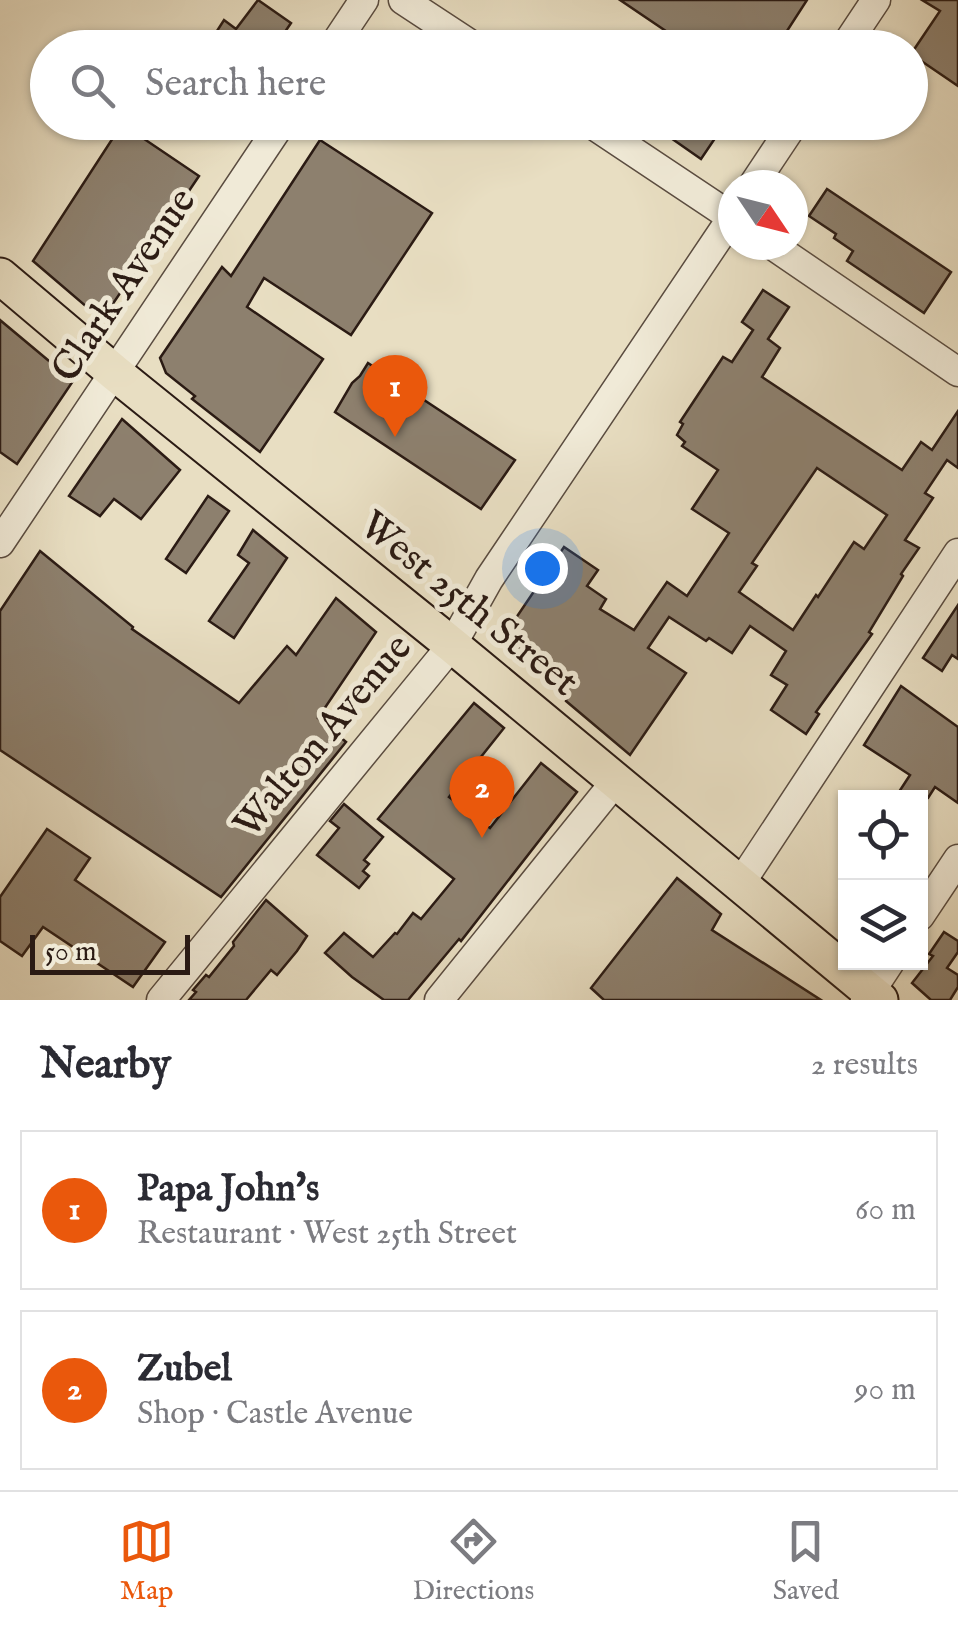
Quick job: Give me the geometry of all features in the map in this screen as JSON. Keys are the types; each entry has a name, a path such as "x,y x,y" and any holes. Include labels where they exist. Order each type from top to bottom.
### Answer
{"main road":[{"name":"West 25th Street","path":"0,276 452,645 872,997"}],"street":[{"path":"344,30 364,0"},
{"path":"402,0 448,30"},
{"path":"856,30 876,0"},
{"name":"Clark Avenue","path":"0,543 270,140"},
{"path":"616,140 718,207"},
{"path":"764,170 783,140"},
{"name":"Walton Avenue","path":"160,1000 452,645 489,579 718,239"},
{"path":"794,260 958,372"},
{"path":"740,884 958,553"},
{"path":"439,1000 615,782"},
{"path":"928,904 958,859"},
{"path":"872,997 886,970"}],"building":[{"path":"258,0 291,23 286,30 218,30 224,20 236,29"},
{"path":"620,0 807,0 788,30 664,30"},
{"path":"922,0 958,0 958,86 928,66 927,30 940,11"},
{"path":"112,140 146,140 199,176 102,320 33,261"},
{"path":"320,140 432,213 351,335 264,278 247,307 323,359 260,452 192,399 195,396 166,373 160,358 222,267 231,276"},
{"path":"674,140 714,140 701,159"},
{"path":"827,189 951,272 924,313 847,261 853,251 809,216"},
{"path":"763,290 789,307 768,339 780,348 762,377 902,470 921,442 932,450 958,411 958,468 947,460 925,493 933,498 905,540 919,548 869,632 872,634 816,712 819,714 806,734 771,710 787,685 771,675 786,651 750,626 732,653 669,617 648,648 686,673 630,755 499,643 564,547 598,570 587,586 606,599 600,609 634,630 667,582 687,596 729,533 692,509 718,470 682,446 685,442 677,435 683,424 680,422 723,357 732,362 753,330 742,322","holes":["817,468 887,515 864,549 854,542 793,630 739,592 757,566 752,563"]},
{"path":"0,320 73,381 17,464 0,452"},
{"path":"368,363 515,460 481,509 335,412"},
{"path":"122,419 180,470 141,519 114,499 100,516 69,496"},
{"path":"208,496 229,511 186,573 166,559"},
{"path":"253,530 287,558 234,638 209,621 249,563 238,555"},
{"path":"40,551 132,629 239,703 287,646 296,655 336,598 376,632 318,718 346,742 221,897 0,750 0,611"},
{"path":"958,605 958,659 952,655 942,671 923,658"},
{"path":"901,686 958,727 958,803 935,787 928,798 928,790 900,790 910,775 864,745"},
{"path":"474,703 504,728 449,797 490,828 541,763 577,792 461,941 408,1000 384,1000 325,953 344,933 373,957 413,913 421,919 454,879 378,819"},
{"path":"344,804 383,837 364,860 369,864 363,871 369,876 359,888 317,855 339,828 330,821"},
{"path":"47,829 90,858 75,880 165,942 133,987 43,927 22,956 0,941 0,897"},
{"path":"677,878 721,914 712,930 821,1000 604,1000 591,988"},
{"path":"266,900 307,936 297,951 277,975 271,970 246,1000 189,1000 196,992 193,990 206,975 209,977"},
{"path":"944,932 958,941 958,952 947,968 958,975 958,987 950,1000 931,1000 912,983 922,970 928,970 933,956 929,954"}],"place":[{"name":"Papa John's","path":"395,437"},
{"name":"Zubel","path":"482,838"}]}
